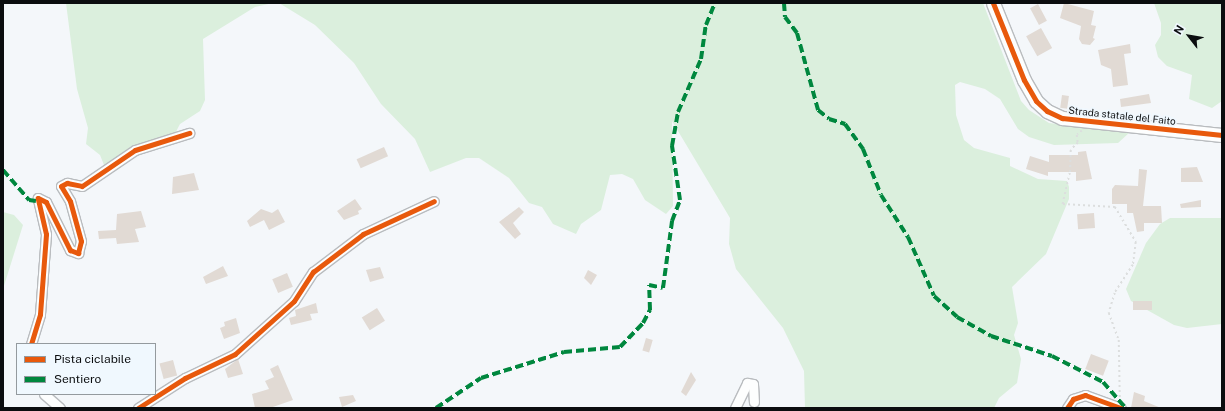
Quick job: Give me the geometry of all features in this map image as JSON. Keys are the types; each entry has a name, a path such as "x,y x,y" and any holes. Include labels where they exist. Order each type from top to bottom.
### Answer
{"street":[{"name":"Strada statale del Faito","path":"993,3 1006,39 1036,100 1062,118 1222,135"},
{"path":"31,343 40,314 46,234 38,198 46,202 70,250 78,253 81,241 70,201 61,186 67,183 82,186 135,150 189,133"},
{"path":"138,408 185,378 235,354 291,304 313,272 363,234 434,201"},
{"path":"735,408 747,383 753,384 754,402"},
{"path":"45,395 60,408"},
{"path":"1067,408 1073,398 1085,395 1121,404"}],"path":[{"path":"1093,122 1077,135 1078,143 1071,150 1070,173 1063,204 1115,207 1136,242 1133,265 1115,293 1109,313 1119,340 1121,404"}],"green space":[{"path":"66,3 273,3 255,7 203,39 205,100 200,111 180,124 169,145 134,153 85,188 83,180 104,165 100,155 86,144 88,128 77,89"},
{"path":"279,3 983,3 1021,101 1029,110 1049,123 1129,133 1118,143 1054,145 1029,137 1018,129 1000,99 985,89 960,82 955,85 956,115 964,140 974,148 1010,158 1010,166 1038,179 1067,181 1069,187 1069,199 1046,254 1012,287 1018,323 1014,335 1021,359 1017,383 999,398 994,408 805,408 804,371 783,328 736,269 729,244 730,218 672,121 673,206 666,214 645,200 633,179 622,174 610,175 601,210 581,224 576,234 553,224 542,207 529,203 509,178 479,158 466,158 430,172 415,139 381,104 354,63 315,25"},
{"path":"1154,3 1222,3 1222,101 1212,108 1189,99 1192,75 1167,66 1158,57 1155,45 1161,35 1161,23"},
{"path":"3,212 14,215 23,225 3,289"},
{"path":"1170,218 1222,218 1222,324 1187,328 1174,325 1131,301 1126,289 1146,243 1160,224"}],"building":[{"path":"1064,3 1094,11 1091,25 1096,26 1093,38 1095,39 1090,45 1082,44 1079,39 1081,26 1060,18"},
{"path":"1038,4 1047,21 1039,25 1030,8"},
{"path":"1041,28 1052,48 1037,56 1026,36"},
{"path":"1130,44 1131,53 1124,54 1128,85 1113,87 1111,69 1101,65 1098,50"},
{"path":"1149,94 1151,103 1121,107 1120,99"},
{"path":"1062,95 1069,96 1067,109 1060,108"},
{"path":"384,147 388,156 361,168 357,159"},
{"path":"1086,151 1092,179 1076,181 1076,172 1048,172 1048,176 1026,169 1030,156 1049,162 1049,155 1078,155 1078,152"},
{"path":"1197,167 1203,182 1181,182 1181,168"},
{"path":"1139,169 1147,170 1143,206 1161,206 1162,223 1144,223 1144,231 1137,232 1133,213 1127,213 1127,204 1112,204 1112,189 1115,185 1138,186"},
{"path":"194,173 199,190 172,194 173,177"},
{"path":"355,199 362,209 358,211 359,214 344,220 337,211"},
{"path":"1201,200 1201,207 1181,208 1180,204"},
{"path":"519,207 524,212 513,223 521,234 515,239 499,222"},
{"path":"261,209 272,213 278,209 285,222 269,230 264,220 250,227 247,221"},
{"path":"141,211 146,227 135,229 139,242 117,244 116,238 99,239 98,231 116,230 117,214"},
{"path":"1094,213 1095,228 1078,229 1077,214"},
{"path":"223,266 228,276 206,284 203,277"},
{"path":"380,267 384,278 370,282 366,270"},
{"path":"588,270 597,275 591,285 584,278"},
{"path":"287,273 293,287 278,293 272,279"},
{"path":"1133,301 1152,301 1152,310 1133,310"},
{"path":"316,303 318,313 310,314 312,320 291,325 289,318 296,316 295,310"},
{"path":"377,308 385,321 370,330 362,318"},
{"path":"236,318 240,333 224,339 220,328 225,326 224,322"},
{"path":"646,338 653,340 649,352 642,350"},
{"path":"1091,354 1109,361 1103,376 1085,369"},
{"path":"238,359 243,374 228,378 225,369"},
{"path":"173,360 177,375 164,379 159,364"},
{"path":"278,365 293,400 270,408 255,408 252,394 269,389 265,381 274,377 270,369"},
{"path":"691,372 696,380 686,396 681,392"},
{"path":"1134,392 1145,396 1144,401 1161,408 1131,408"},
{"path":"353,395 356,401 342,407 339,397"}],"marked path":[{"path":"436,408 481,378 564,352 620,347 643,323 650,310 649,285 663,288 672,221 680,200 672,146 678,112 701,59 706,25 715,3"},
{"path":"784,3 785,17 797,33 818,110 829,119 845,124 863,149 881,195 908,237 934,296 957,317 991,336 1052,356 1103,382 1126,408"},
{"path":"3,170 29,200 36,201"}],"cycle path":[{"path":"993,3 1024,80 1036,101 1047,111 1062,118 1222,135"},
{"path":"31,343 40,314 46,234 38,198 46,202 70,250 78,253 81,241 70,201 61,186 67,183 82,186 135,150 189,133"},
{"path":"138,408 185,378 235,354 294,301 313,272 363,234 434,201"},
{"path":"1067,408 1073,399 1085,395 1121,408"}]}
